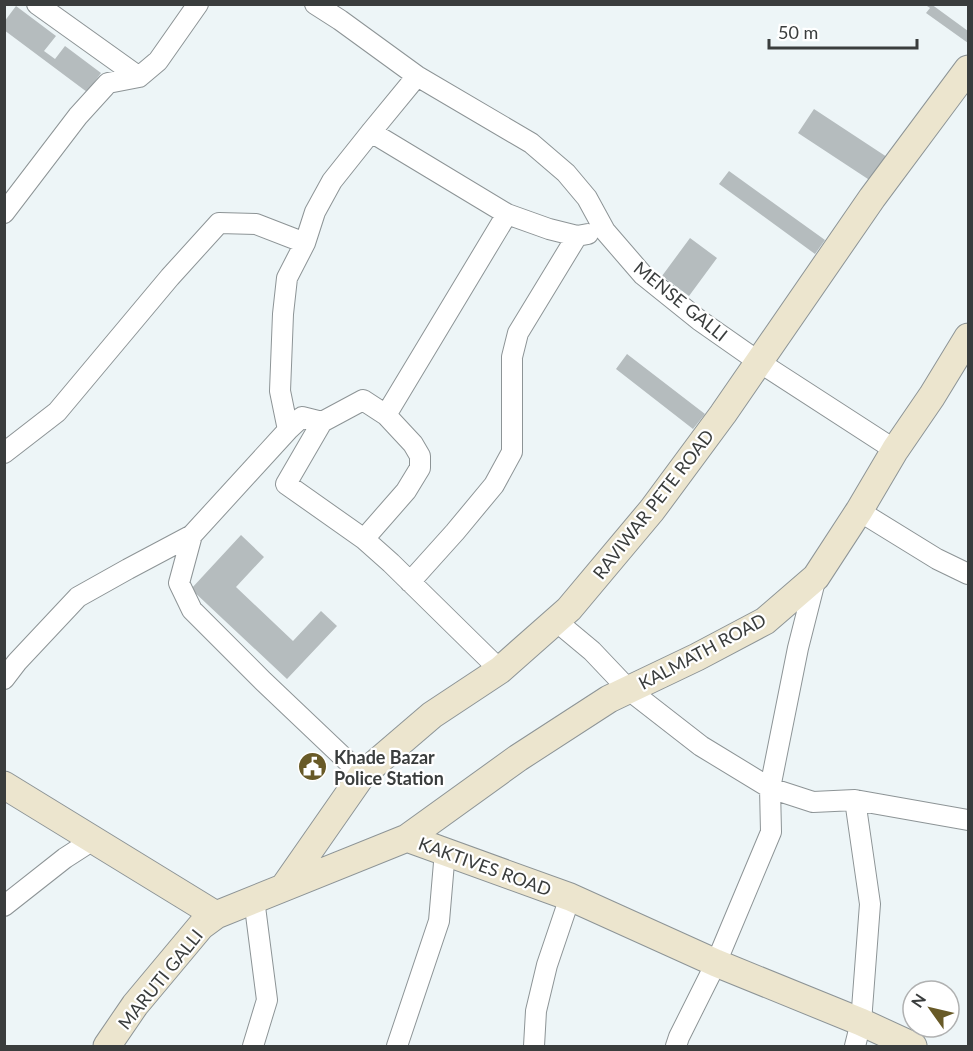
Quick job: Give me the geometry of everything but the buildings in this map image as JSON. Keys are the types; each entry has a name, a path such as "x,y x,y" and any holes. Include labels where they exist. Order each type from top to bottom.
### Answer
{"street":[{"path":"37,4 139,76"},
{"path":"4,213 78,116 108,83 139,76 158,62 198,4"},
{"name":"MENSE GALLI","path":"315,4 417,76 531,142 566,173 587,198 605,231 642,275 699,320 759,362 895,450"},
{"name":"RAVIWAR PETE ROAD","path":"284,887 362,775 432,715 500,670 556,621 569,609 652,510 723,414 872,198 969,69"},
{"path":"288,430 280,391 287,278 305,243 315,212 332,181 417,76"},
{"path":"370,132 507,214 577,236 605,231"},
{"path":"386,415 507,214"},
{"path":"4,453 57,412 170,277 219,223 256,224 305,243"},
{"path":"411,582 494,485 512,452 512,357 518,333 577,236"},
{"name":"KALMATH ROAD","path":"407,838 518,758 609,699 765,621 816,577 969,337"},
{"path":"363,539 406,491 420,468 420,456 413,444 386,415 363,400 322,422 286,484 363,539 411,582 500,670"},
{"path":"4,680 17,662 78,597 192,535 302,417 322,422"},
{"path":"859,510 937,559 969,574"},
{"path":"192,535 179,583 192,610 362,775"},
{"path":"676,1047 717,963 771,832 770,788 798,648 816,577"},
{"path":"556,621 592,651 629,690 701,746 770,788 813,802 855,800 969,820"},
{"path":"4,785 216,915"},
{"path":"855,800 870,904 858,1034"},
{"name":"KAKTIVES ROAD","path":"216,915 407,838 570,897 717,963 858,1034 913,1047"},
{"path":"4,906 65,858 93,840"},
{"path":"397,1047 439,921 445,852"},
{"path":"534,1047 536,1011 547,965 570,897"},
{"path":"254,899 267,1000 254,1047"},
{"name":"MARUTI GALLI","path":"107,1047 135,1005 201,926 216,915"}],"place":[{"name":"Khade Bazar Police Station","path":"313,767"}]}
